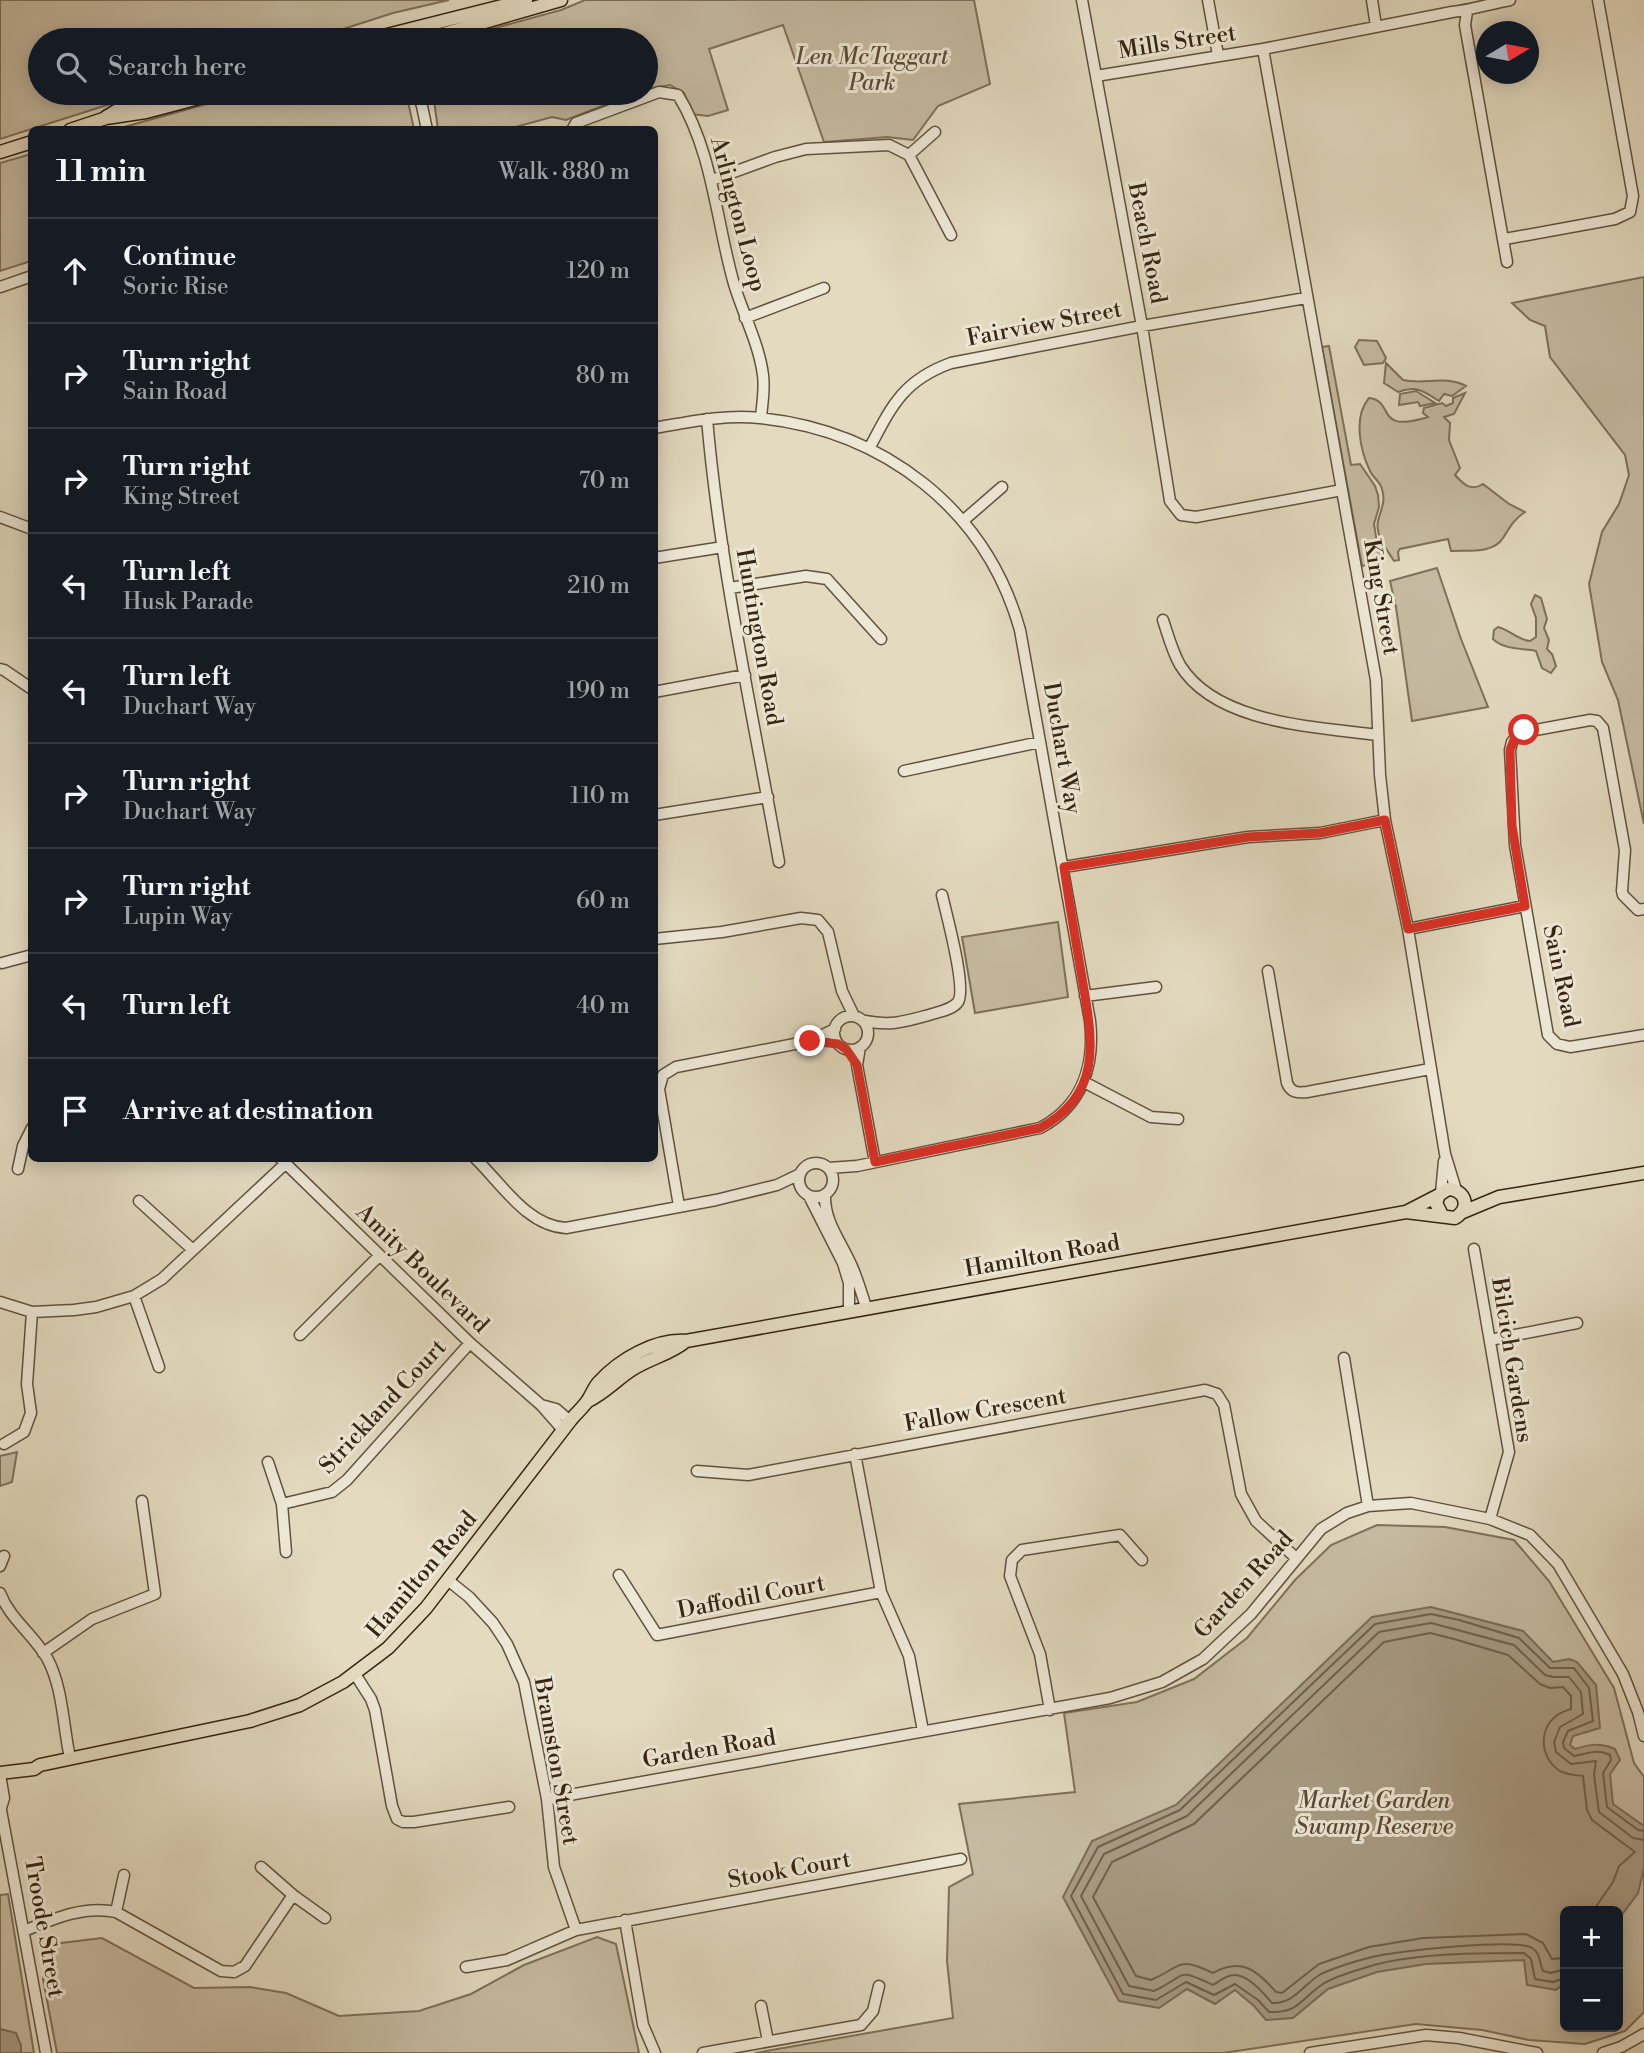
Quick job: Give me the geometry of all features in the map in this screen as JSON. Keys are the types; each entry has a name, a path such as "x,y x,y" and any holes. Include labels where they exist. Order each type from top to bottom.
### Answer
{"main road":[{"path":"437,28 526,0"},
{"path":"445,28 561,0"},
{"path":"106,118 119,108 130,105"},
{"path":"82,126 106,118 126,117 172,105"},
{"path":"0,151 28,143"},
{"path":"1499,1197 1448,1189 1440,1194 1436,1203 1442,1215 1451,1218 1499,1197 1644,1173"},
{"path":"1459,1192 1466,1203 1463,1212"},
{"name":"Hamilton Road","path":"1406,1212 1440,1194"},
{"name":"Hamilton Road","path":"0,1774 34,1769 70,1758 272,1715 310,1701 355,1674 388,1648 449,1581 587,1401 599,1381 661,1344 1406,1212 1442,1215"},
{"name":"Hamilton Road","path":"0,1766 33,1762 40,1765"}],"street":[{"name":"Beach Road","path":"1082,0 1142,326 1170,501 1181,515 1196,517 1342,490"},
{"path":"1208,0 1218,55"},
{"path":"1372,0 1376,26"},
{"name":"Mills Street","path":"1096,76 1263,49 1452,12 1467,12 1477,6 1510,0"},
{"path":"1505,239 1615,219 1630,212 1633,196 1598,0"},
{"path":"1467,12 1465,25 1507,262"},
{"name":"King Street","path":"1263,49 1376,680 1385,820 1408,929 1445,1154 1459,1192"},
{"name":"Arlington Loop","path":"658,92 678,96 686,109 712,180 727,255 745,318 761,359 764,379 761,418"},
{"name":"Arlington Loop","path":"574,126 576,123 624,105"},
{"path":"422,106 426,126"},
{"path":"909,155 935,132"},
{"path":"712,180 775,157 806,149 889,145 909,155 923,187 951,235"},
{"path":"0,286 28,277"},
{"path":"745,318 824,288"},
{"name":"Fairview Street","path":"870,447 897,398 914,382 939,367 1142,326 1306,298"},
{"name":"Duchart Way","path":"658,427 707,419 761,418 806,426 870,447 924,483 964,520 988,553 1012,604 1020,630 1085,996 1091,1048 1084,1082 1070,1105 1040,1128 857,1166 828,1168"},
{"name":"Huntington Road","path":"707,419 723,547 779,862"},
{"path":"964,520 1002,487"},
{"path":"0,517 28,528"},
{"path":"658,557 723,547"},
{"path":"730,589 806,576 827,579 881,639"},
{"path":"1163,620 1173,651 1189,677 1201,689 1227,704 1275,721 1378,735"},
{"path":"0,669 28,687"},
{"path":"658,691 745,675"},
{"path":"1525,906 1512,826 1512,742 1524,730 1590,720 1597,721 1604,728 1625,845 1623,895 1638,910 1644,909"},
{"path":"904,771 1040,742"},
{"path":"658,815 768,797"},
{"path":"1064,867 1248,837 1320,833 1385,820"},
{"path":"810,1041 855,1050 887,1025 946,1010 957,1003 961,980 942,895"},
{"name":"Sain Road","path":"1408,929 1525,906 1551,1040 1570,1047 1644,1035"},
{"path":"658,939 706,934 810,917 824,925 842,990 869,1029 857,1065 875,1162"},
{"path":"2,963 28,956"},
{"path":"1268,971 1290,1090 1307,1092 1430,1069"},
{"path":"1085,996 1156,987"},
{"path":"842,990 834,1036 857,1065"},
{"path":"679,1206 659,1089 663,1074 676,1067 810,1041 837,1024 859,1018 887,1025"},
{"path":"658,1068 663,1074"},
{"path":"1084,1082 1151,1117 1178,1119"},
{"path":"18,1169 28,1136"},
{"name":"King Street","path":"1440,1194 1445,1154"},
{"path":"0,1302 32,1312 96,1307 134,1296 162,1279 281,1162"},
{"name":"Amity Boulevard","path":"283,1162 470,1343 541,1405 555,1409 566,1425"},
{"path":"481,1162 531,1215 556,1227 566,1228 777,1185 800,1174"},
{"path":"777,1185 806,1194 818,1198 825,1195 833,1182 828,1168 820,1164 805,1167 799,1182 806,1194 843,1263 849,1283 849,1310"},
{"name":"Duchart Way","path":"833,1182 857,1166"},
{"path":"825,1195 831,1224 853,1268 866,1307"},
{"path":"139,1201 192,1251"},
{"name":"Bilcich Gardens","path":"1474,1249 1509,1451 1490,1519"},
{"path":"300,1335 379,1256"},
{"path":"134,1296 159,1367"},
{"path":"4,1444 24,1432 31,1413 27,1384 32,1312"},
{"path":"1490,1340 1577,1323"},
{"name":"Strickland Court","path":"282,1504 319,1495 339,1486 470,1343"},
{"path":"1344,1358 1368,1506"},
{"name":"Fallow Crescent","path":"697,1471 748,1475 1205,1391 1217,1394 1224,1405 1241,1494 1256,1521 1296,1558"},
{"path":"855,1454 881,1592 908,1656 923,1731"},
{"path":"268,1462 282,1504 286,1552"},
{"path":"43,1653 92,1619 155,1594 142,1501"},
{"name":"Garden Road","path":"547,1799 1050,1710 1110,1698 1162,1682 1203,1659 1251,1614 1321,1529 1347,1513 1368,1506 1411,1503 1490,1519 1530,1535 1558,1564 1623,1674 1638,1712 1644,1737"},
{"path":"1050,1710 1040,1654 1010,1576 1012,1560 1022,1550 1120,1535 1142,1560"},
{"name":"Daffodil Court","path":"619,1575 657,1635 881,1592"},
{"name":"Bramston Street","path":"449,1581 493,1623 515,1660 524,1682 547,1799 554,1867 576,1930"},
{"path":"0,1593 6,1608 43,1653 55,1681 70,1758"},
{"path":"355,1674 375,1710 392,1806 397,1819 414,1822 509,1807"},
{"name":"Troode Street","path":"0,1774 4,1798 1,1807 46,2053"},
{"name":"Stook Court","path":"467,1966 508,1960 576,1930 961,1859"},
{"path":"261,1867 293,1895 326,1918"},
{"path":"116,1913 124,1875"},
{"path":"24,1931 76,1912 105,1910 116,1913 221,1972 234,1972 245,1966 293,1895"},
{"path":"625,1920 643,2025 655,2053"},
{"path":"703,2053 860,2025 873,2011 879,1986"},
{"path":"761,2006 768,2041"},
{"path":"1603,2053 1622,2050 1644,2034"},
{"path":"1310,2053 1414,2036 1439,2036 1532,2052"},
{"path":"1395,2040 1398,2053"}],"green space":[{"path":"0,0 449,0 393,13 346,28 28,28 28,105 107,105 41,126 28,126 28,130 0,139"},
{"name":"Len McTaggart Park","path":"585,0 974,0 990,84 938,106 913,140 887,137 824,142 783,25 709,49 728,110 708,116 692,114 684,93 670,85 658,87 658,28 495,28 561,10"},
{"path":"203,105 409,105 413,126 128,126"},
{"path":"435,105 605,105 566,120 552,117 519,126 437,126"},
{"path":"28,155 28,262 0,271 0,163"},
{"path":"1644,277 1644,824 1618,700 1602,662 1589,584 1602,532 1619,504 1629,475 1625,455 1550,357 1545,326 1530,320 1512,303"},
{"path":"1359,340 1377,341 1386,358 1383,363 1364,365 1355,347"},
{"path":"1329,346 1351,465 1360,464 1378,495 1379,507 1374,524 1380,562 1362,566 1322,347"},
{"path":"1386,363 1403,380 1450,381 1466,386 1452,396 1444,394 1439,401 1420,390 1398,392 1384,383"},
{"path":"1416,391 1435,403 1420,406 1418,402 1399,405 1400,394"},
{"path":"1465,393 1454,414 1444,417 1450,423 1449,440 1460,468 1455,475 1471,487 1483,484 1509,504 1525,512 1493,547 1451,551 1448,539 1400,549 1399,560 1394,561 1378,532 1383,494 1380,484 1370,471 1361,444 1360,424 1364,406 1369,398 1377,400 1392,419 1399,422 1411,421 1428,417 1423,413 1424,408 1442,403 1446,406 1453,403 1453,398"},
{"path":"1437,568 1488,707 1412,721 1390,581"},
{"path":"1535,595 1541,598 1547,619 1544,628 1549,640 1547,649 1556,666 1551,673 1542,668 1536,651 1508,647 1493,639 1494,630 1498,627 1526,640 1530,641 1536,637 1536,618 1531,604"},
{"path":"1058,922 1068,997 975,1013 962,937"},
{"path":"17,1452 12,1482 0,1486 0,1456"},
{"name":"Market Garden Swamp Reserve","path":"1377,1525 1445,1527 1514,1540 1549,1581 1614,1688 1634,1763 1644,1777 1644,2012 1625,2031 1623,2032 1623,1906 1560,1906 1560,2032 1622,2032 1585,2044 1529,2040 1482,2030 1416,2024 1223,2053 755,2053 953,2018 947,1961 949,1887 973,1874 959,1804 1075,1792 1064,1713 1137,1702 1194,1679 1247,1638 1295,1580 1331,1545"},
{"path":"8,1894 34,2053 21,2053 16,2033 0,2029 0,1895"},
{"path":"597,1937 616,1944 639,2053 57,2053 43,1979 53,1944 102,1938 194,1988 250,1987 286,1993 339,2016 419,2011 471,1994 524,1965"}],"water":[{"path":"1431,1607 1523,1631 1553,1662 1569,1659 1577,1662 1596,1685 1600,1728 1573,1736 1570,1745 1575,1749 1595,1745 1615,1749 1620,1760 1610,1774 1613,1804 1644,1826 1644,1868 1638,1893 1623,1913 1623,1906 1560,1906 1560,1987 1556,1990 1527,1985 1524,1960 1426,1964 1377,1972 1328,1989 1293,2018 1266,2020 1235,1990 1215,2004 1187,1989 1159,2008 1119,2001 1063,1897 1092,1841 1176,1805 1372,1617"},
{"path":"0,2029 16,2033 21,2053 0,2053"}],"route":[{"path":"810,1041 838,1044 846,1049 857,1065 875,1162 1040,1128 1062,1114 1070,1105 1084,1082 1090,1062 1090,1021 1064,867 1248,837 1320,833 1385,820 1408,929 1525,906 1512,826 1510,750 1515,737 1524,730"}]}
